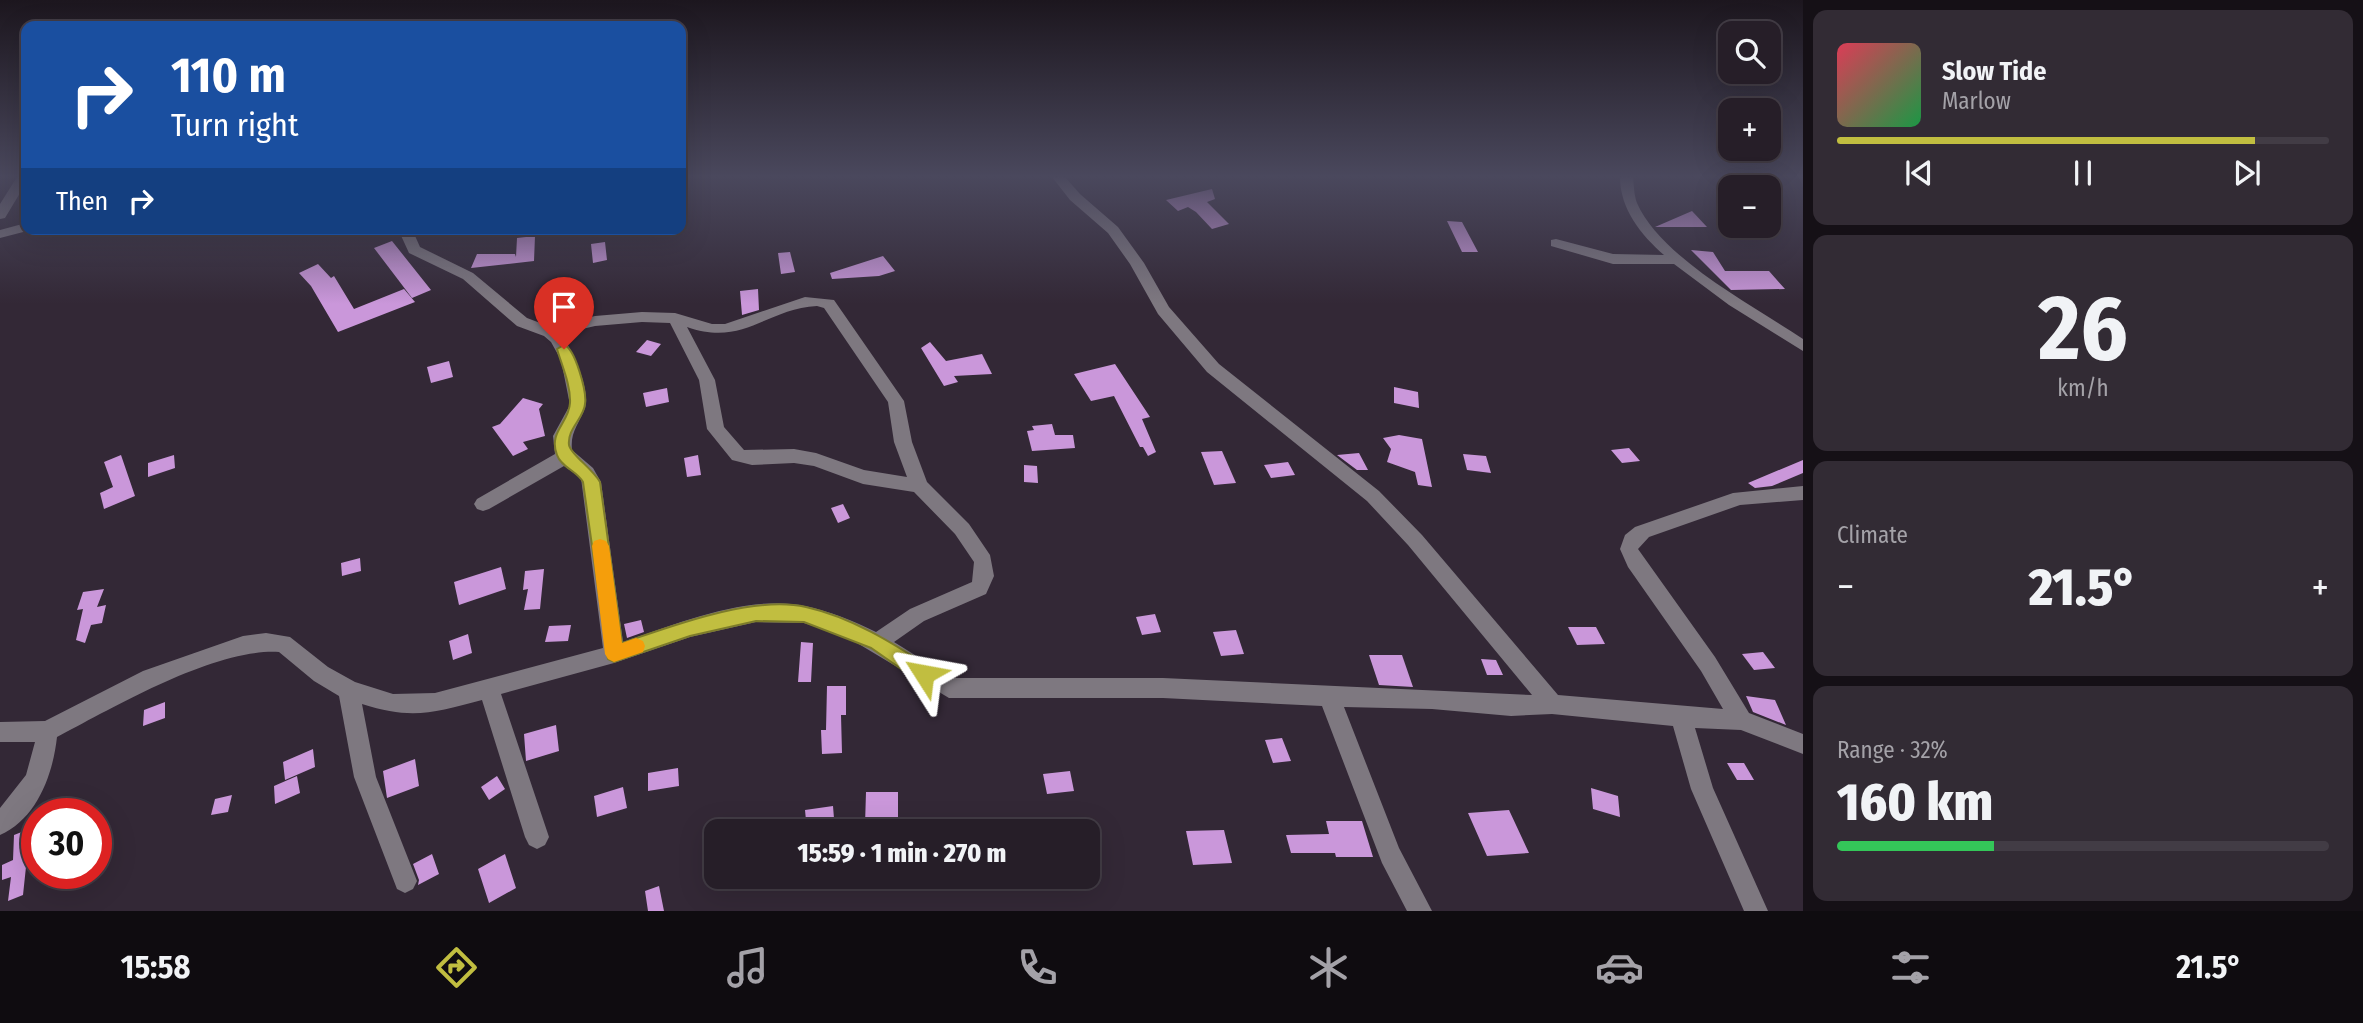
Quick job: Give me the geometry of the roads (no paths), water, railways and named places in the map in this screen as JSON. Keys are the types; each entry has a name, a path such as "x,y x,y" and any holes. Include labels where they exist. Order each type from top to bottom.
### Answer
{"street":[{"path":"1101,220 1113,230 1137,263 1163,310 1213,368 1331,466 1373,496 1415,540 1552,704"},
{"path":"1642,220 1678,260 1800,342"},
{"path":"0,234 21,228"},
{"path":"408,235 414,250 468,276 522,322 550,332 569,360 578,405 562,436 561,444 565,457 587,473 592,482 614,654"},
{"path":"1556,243 1613,258 1678,260"},
{"path":"550,332 583,322 621,318 675,318 699,327 724,329 810,301 829,304 896,401 903,442 919,486 962,529 983,561 984,576 979,588 917,615 877,642"},
{"path":"675,318 707,380 716,429 738,455 752,458 794,456 816,460 863,477 919,486"},
{"path":"484,504 565,457"},
{"path":"1741,720 1708,664 1641,571 1629,549 1632,540 1642,532 1739,498 1803,493"},
{"path":"0,732 47,731 150,678 243,645 283,643 321,674 349,690 393,704 435,703 614,654 690,628 756,613 804,614 877,642 949,688 1163,688 1329,697 1432,699 1511,706 1552,704 1681,718 1741,720 1803,744"},
{"path":"489,689 537,836"},
{"path":"349,690 365,777 405,881"},
{"path":"1329,697 1390,855 1420,911"},
{"path":"1681,718 1702,789 1756,911"},
{"path":"4,822 33,788 43,765 47,731"}]}
